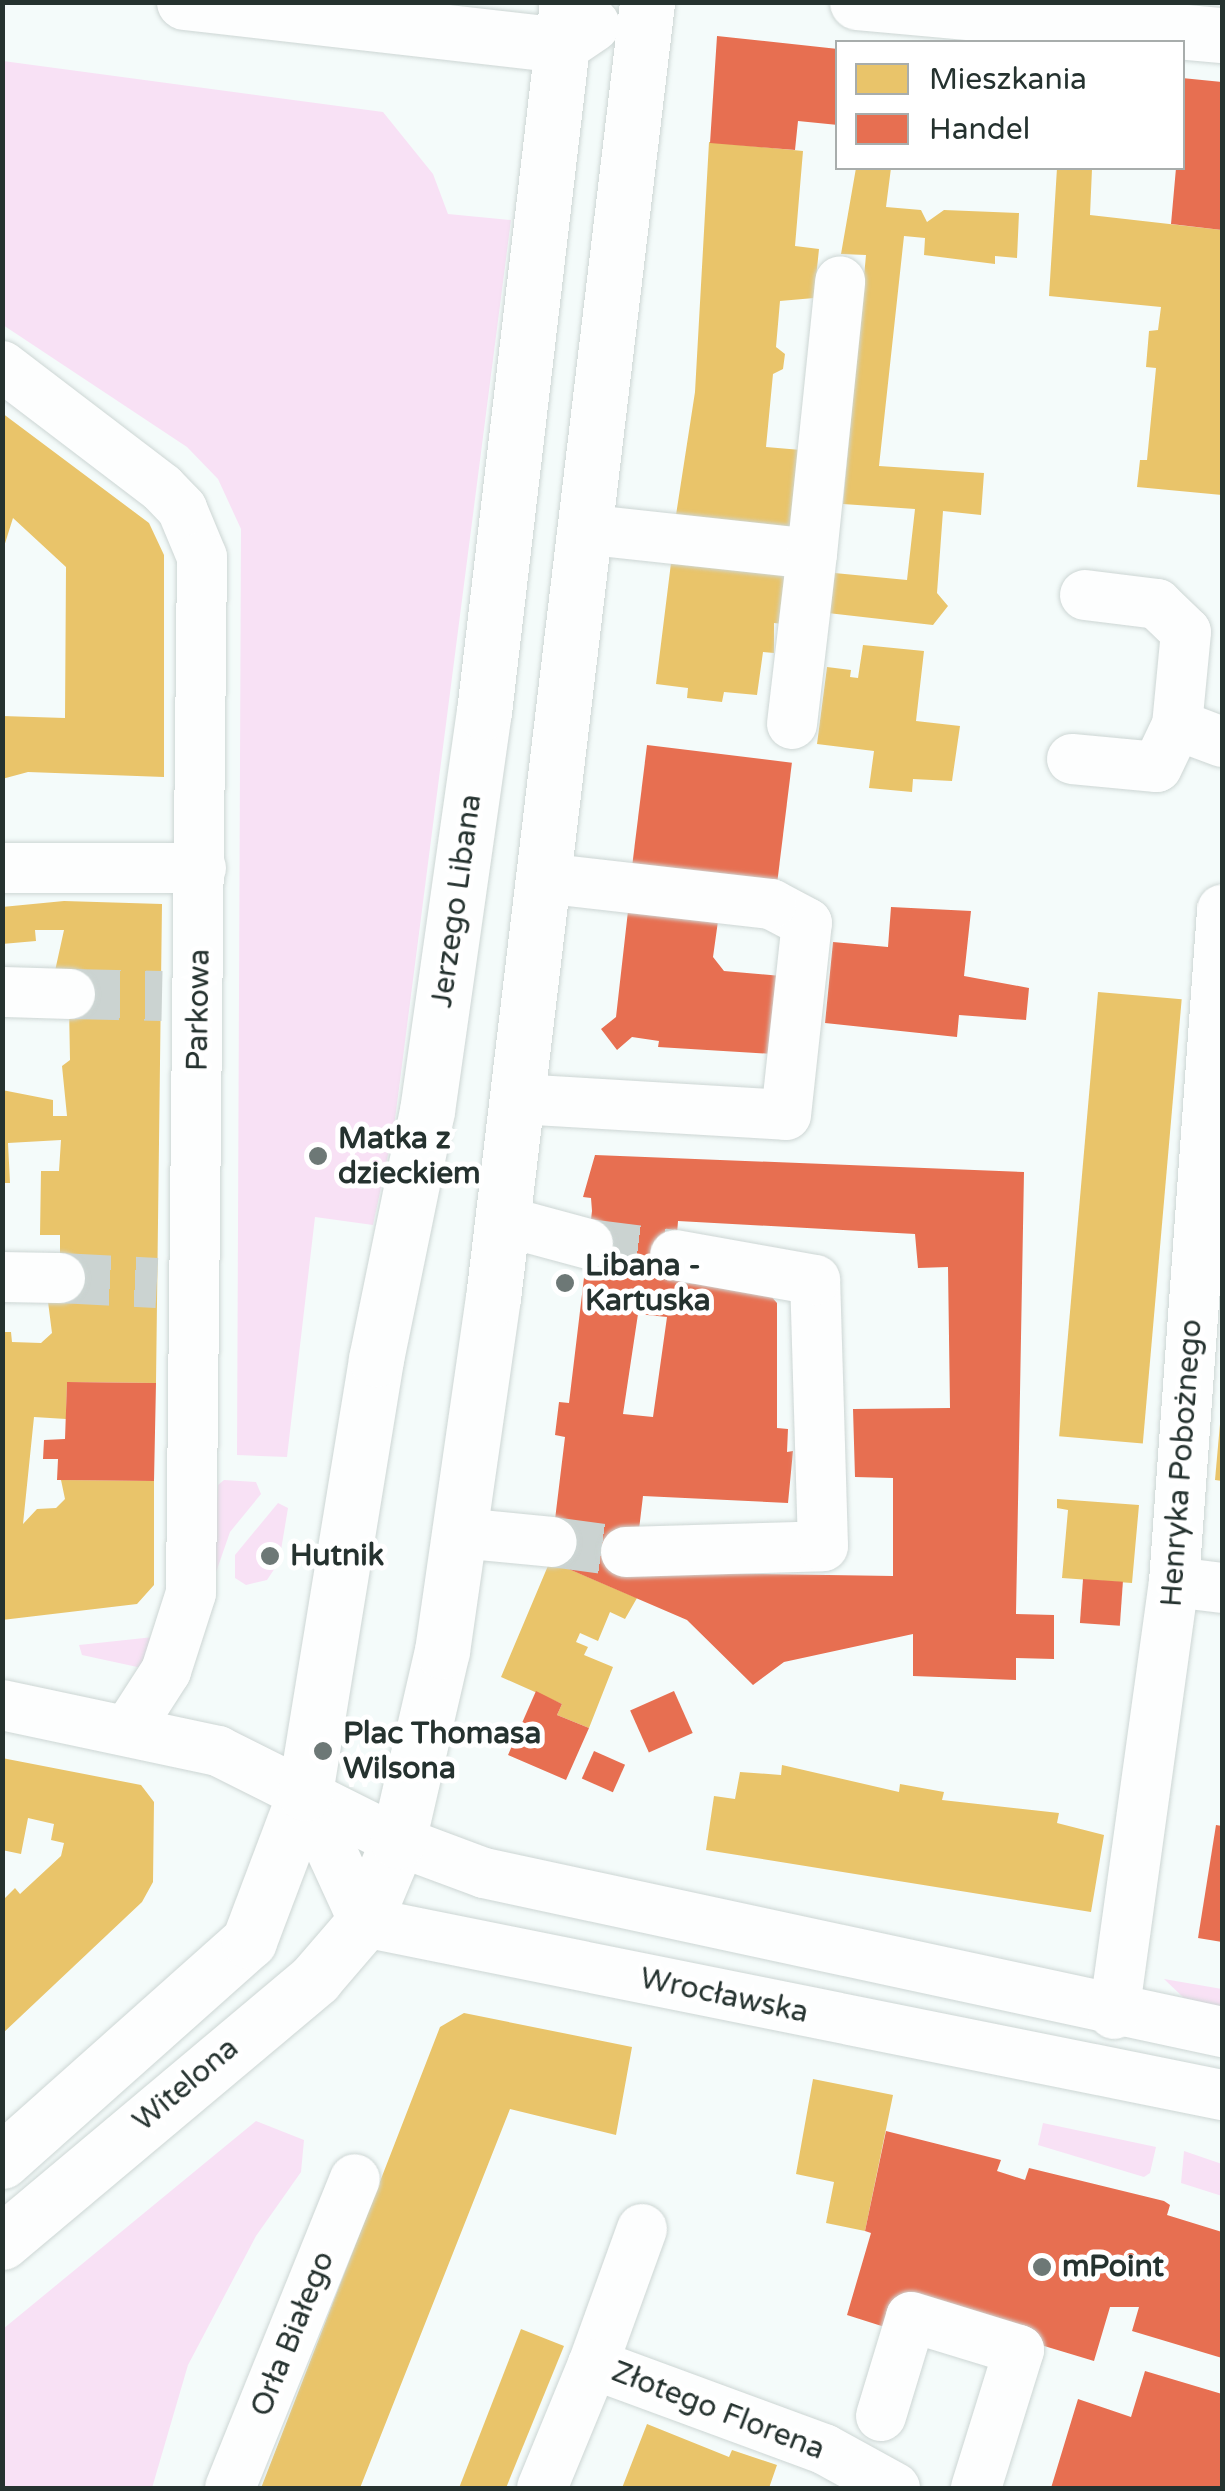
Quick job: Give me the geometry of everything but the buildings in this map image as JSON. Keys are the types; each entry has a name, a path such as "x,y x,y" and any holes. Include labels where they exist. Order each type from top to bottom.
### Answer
{"main road":[{"path":"184,2 564,24 624,2"},
{"path":"398,1841 442,1651 503,1221 647,2"},
{"path":"857,2 1222,35"},
{"name":"Jerzego Libana","path":"249,1941 305,1793 376,1358 427,1112 484,712 564,24"},
{"name":"Witelona","path":"2,2242 315,1979 364,1922 398,1841"},
{"name":"Witelona","path":"2,2161 249,1941"}],"street":[{"path":"792,724 840,281"},
{"name":"Parkowa","path":"2,366 162,488 195,533 204,584 201,868 181,996 176,1285 190,1600 166,1672 128,1730"},
{"path":"582,529 812,554"},
{"path":"1072,758 1157,767 1200,733 1186,632 1156,604 1084,595"},
{"path":"2,868 201,868"},
{"path":"518,1099 786,1115 806,923 771,904 544,878"},
{"name":"Henryka Pobożnego","path":"1114,2014 1198,1585 1222,910"},
{"path":"2,992 70,994"},
{"path":"503,1221 588,1244"},
{"path":"626,1552 823,1546 815,1280 675,1255"},
{"path":"2,1277 60,1278"},
{"path":"460,1533 552,1542"},
{"path":"2,1705 218,1751 398,1841 484,1873 1114,2014 1222,2032"},
{"path":"305,1793 364,1922"},
{"name":"Wrocławska","path":"364,1922 1222,2095"},
{"name":"Orła Białego","path":"230,2488 355,2179"},
{"name":"Złotego Florena","path":"542,2488 642,2229"},
{"path":"880,2416 911,2317 1019,2350 976,2488"},
{"name":"Złotego Florena","path":"593,2364 824,2449 895,2488"}],"shaded area":[{"path":"3,61 383,112 433,174 448,214 511,220 394,1127 373,1225 315,1217 287,1457 237,1455 241,529 218,479 187,447 3,325"},
{"path":"224,1480 256,1482 261,1494 230,1532 213,1581 218,1485"},
{"path":"278,1503 288,1508 279,1562 267,1580 246,1585 235,1578 235,1555"},
{"path":"163,1636 142,1668 82,1655 79,1645"},
{"path":"1164,1979 1222,1989 1222,2007 1184,1998"},
{"path":"256,2121 304,2140 301,2172 256,2236 188,2365 152,2488 3,2488 3,2329"},
{"path":"1043,2123 1156,2147 1150,2173 1144,2177 1038,2145"},
{"path":"1184,2151 1222,2164 1222,2196 1181,2183"}],"tunnel":[{"path":"70,994 162,996"},
{"path":"588,1244 675,1255"},
{"path":"60,1278 157,1283"},
{"path":"552,1542 626,1552"}],"place":[{"name":"Matka z dzieckiem","path":"318,1156"},
{"name":"Libana - Kartuska","path":"565,1283"},
{"name":"Hutnik","path":"270,1556"},
{"name":"Plac Thomasa Wilsona","path":"323,1751"},
{"name":"mPoint","path":"1042,2267"}]}
